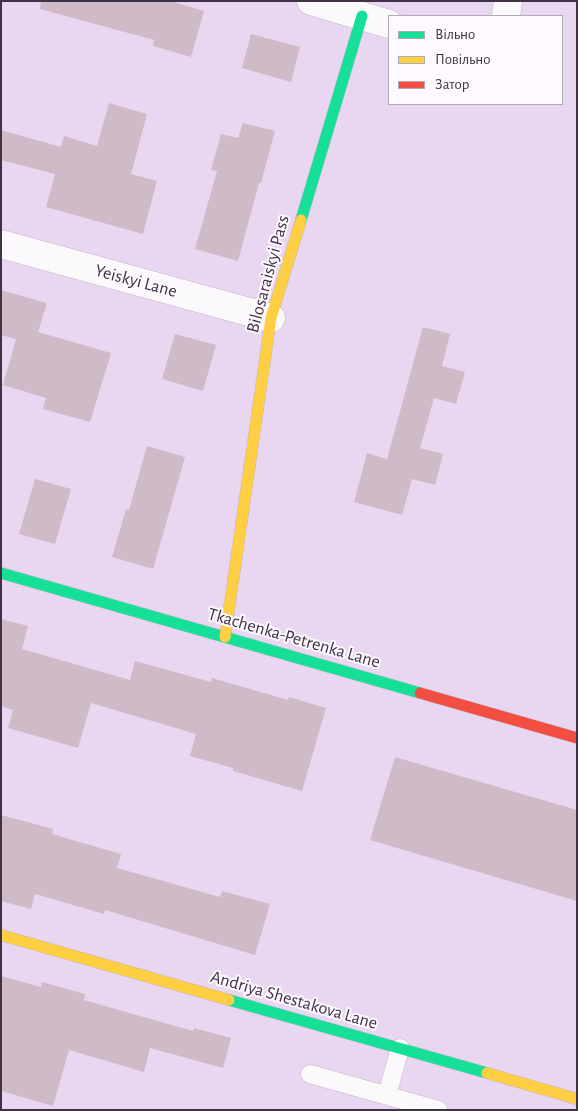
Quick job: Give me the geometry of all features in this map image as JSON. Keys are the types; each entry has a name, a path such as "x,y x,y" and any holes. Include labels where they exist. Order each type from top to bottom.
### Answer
{"street":[{"path":"311,1 388,24"},
{"path":"506,15 508,1"},
{"name":"Bilosaraiskyi Pass","path":"225,637 271,318 362,16"},
{"name":"Yeiskyi Lane","path":"1,244 271,318"},
{"name":"Tkachenka-Petrenka Lane","path":"1,573 577,738"},
{"name":"Andriya Shestakova Lane","path":"1,935 577,1099"}],"lane":[{"path":"387,1095 400,1048"},
{"path":"310,1074 438,1110"}],"building":[{"path":"41,1 170,1 204,11 191,57 153,46 154,40 40,9"},
{"path":"251,34 300,47 291,82 242,68"},
{"path":"109,103 147,114 131,174 157,181 143,234 46,207 55,174 1,160 1,130 61,147 64,136 97,146"},
{"path":"243,123 275,131 238,261 195,249 217,171 211,170 221,134 238,138"},
{"path":"1,290 47,303 38,332 111,353 90,422 43,409 46,398 3,385 16,339 1,335"},
{"path":"423,327 450,334 442,366 465,372 456,404 434,398 420,448 443,454 435,485 412,479 402,515 354,502 367,453 387,459"},
{"path":"175,334 216,345 203,391 162,379"},
{"path":"147,446 185,457 153,569 112,557 126,509 129,510"},
{"path":"35,479 71,489 55,544 19,534"},
{"path":"1,619 28,626 22,649 130,680 135,661 211,682 212,678 288,700 289,697 326,708 302,791 190,756 196,734 91,703 78,748 8,728 13,710 1,706"},
{"path":"395,757 577,810 577,901 370,840"},
{"path":"1,815 53,829 52,834 121,854 117,868 220,897 222,891 270,904 255,955 105,910 104,914 35,894 31,909 1,901"},
{"path":"1,976 41,987 42,982 85,994 84,1000 193,1031 194,1028 231,1038 223,1068 150,1048 144,1072 69,1050 53,1106 1,1091"}],"traffic: fast":[{"path":"301,220 362,16"},
{"path":"1,573 420,693"},
{"path":"229,1000 487,1073"}],"traffic: slow":[{"path":"225,637 271,318 301,220"},
{"path":"1,935 229,1000"},
{"path":"487,1073 577,1099"}],"traffic: jam":[{"path":"420,693 577,738"}]}
